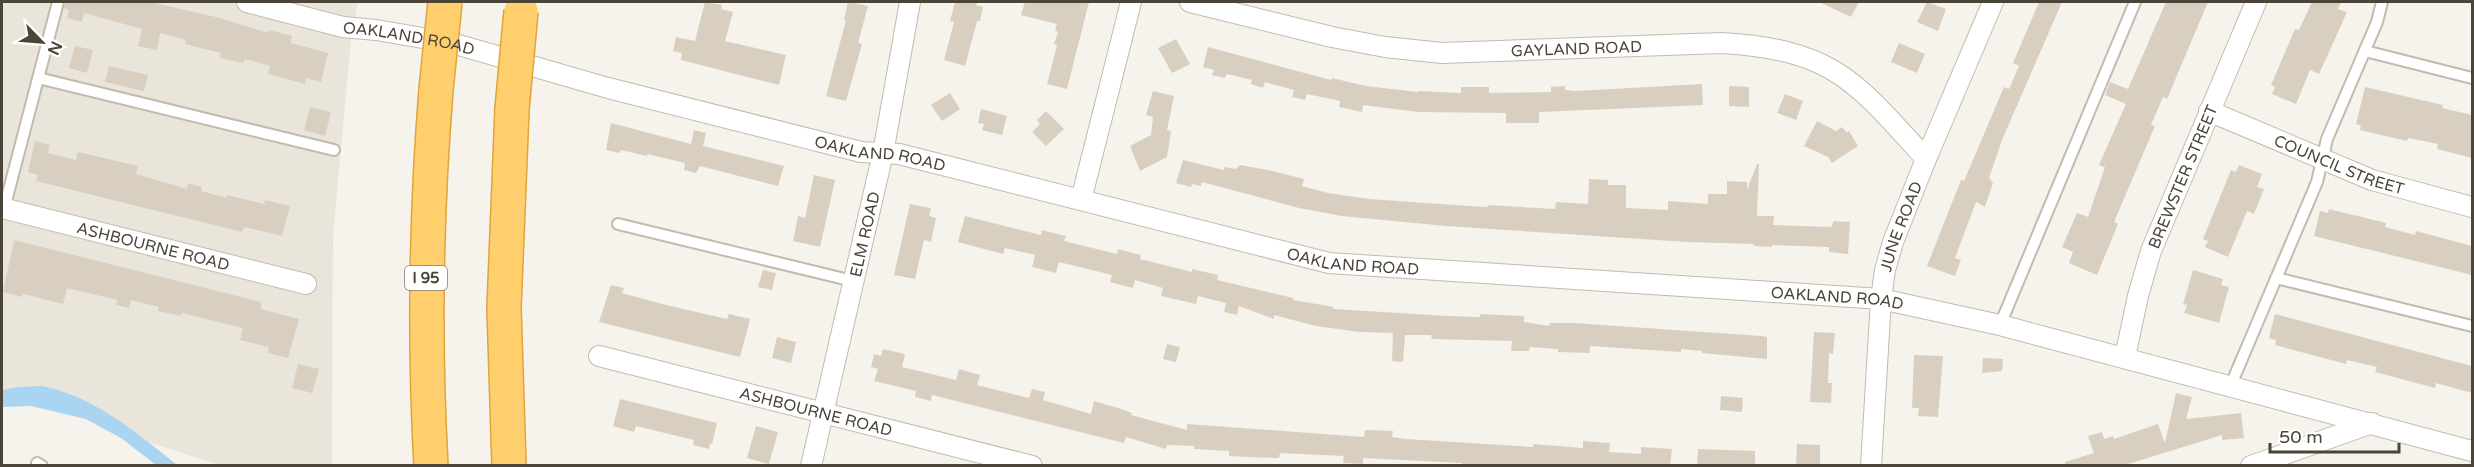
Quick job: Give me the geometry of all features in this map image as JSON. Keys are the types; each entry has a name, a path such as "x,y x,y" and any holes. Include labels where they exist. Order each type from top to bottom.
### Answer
{"highway":[{"name":"I 95","path":"431,465 426,300 429,190 445,2"},
{"path":"509,465 505,286 512,109 522,6"}],"street":[{"name":"OAKLAND ROAD","path":"247,2 296,8 343,27 376,30 452,43 620,91 861,152 899,154 1329,263 1881,299 2000,325 2125,357 2472,451"},
{"name":"ELM ROAD","path":"811,465 883,153 910,2"},
{"path":"1081,200 1131,2"},
{"name":"GAYLAND ROAD","path":"1190,2 1332,37 1386,47 1442,53 1722,43 1758,45 1790,51 1820,62 1845,76 1870,97 1926,159"},
{"name":"JUNE ROAD","path":"1871,465 1881,299 1885,270 1893,242 1926,159 1993,2"},
{"name":"BREWSTER STREET","path":"2125,357 2138,296 2151,251 2256,2"},
{"name":"COUNCIL STREET","path":"2209,111 2322,160 2395,187 2472,207"},
{"name":"ASHBOURNE ROAD","path":"3,208 306,284"},
{"name":"ASHBOURNE ROAD","path":"599,356 822,414 1032,465"},
{"path":"2251,465 2372,423"}],"lane":[{"path":"3,208 58,2"},
{"path":"2000,325 2135,2"},
{"path":"2230,387 2317,182 2327,139 2365,51 2382,2"},
{"path":"2365,51 2472,78"},
{"path":"38,78 334,150"},
{"path":"618,224 853,281"},
{"path":"2276,278 2472,326"}],"shaded area":[{"path":"2,2 358,2 351,40 333,235 332,465 219,465 145,441 108,413 50,388 18,387 2,390"}],"water":[{"path":"42,386 80,398 97,407 130,428 177,465 156,465 121,438 86,419 31,406 2,407 2,390"}],"building":[{"path":"65,2 150,2 216,17 268,33 269,30 292,36 291,43 328,53 321,82 306,78 305,84 268,74 270,66 245,59 243,63 220,58 221,53 185,44 186,40 160,33 157,50 138,46 142,29 84,13 82,22 67,18 69,10 64,8"},
{"path":"705,2 722,5 721,9 733,12 725,41 786,55 779,85 681,60 682,53 673,51 676,37 695,41"},
{"path":"848,2 868,6 858,43 862,44 846,101 826,96 846,20 844,19"},
{"path":"955,2 977,2 976,5 983,7 965,66 944,60 954,22 950,21"},
{"path":"1025,2 1089,2 1067,89 1047,84 1057,45 1054,44 1058,32 1055,30 1057,24 1021,15"},
{"path":"1819,2 1859,2 1851,17"},
{"path":"1927,2 1946,9 1938,31 1917,22"},
{"path":"2039,2 2062,2 2002,140 1989,178 1993,183 1985,207 1976,202 1955,258 1961,260 1955,276 1927,266 1961,180 1964,181 2004,87 2009,89 2019,66 2013,63"},
{"path":"2166,2 2208,2 2167,99 2163,97 2151,125 2155,126 2114,222 2118,224 2097,275 2069,263 2073,252 2062,247 2077,213 2088,217 2105,167 2099,165 2126,104 2105,95 2110,82 2128,89"},
{"path":"2312,2 2341,2 2338,9 2347,12 2319,74 2310,70 2296,104 2272,94 2275,87 2271,85 2295,29 2299,30"},
{"path":"1176,39 1190,64 1172,73 1158,48"},
{"path":"1899,43 1925,54 1917,73 1891,62"},
{"path":"75,46 93,50 87,73 69,68"},
{"path":"1208,47 1331,80 1332,78 1366,86 1418,92 1461,93 1461,87 1489,87 1489,93 1551,92 1551,87 1565,86 1565,90 1576,91 1702,84 1703,105 1539,112 1539,123 1506,123 1506,113 1418,112 1363,105 1362,112 1339,107 1340,101 1307,94 1305,100 1292,97 1294,90 1265,82 1263,88 1251,84 1252,80 1227,74 1225,78 1212,75 1214,70 1203,67"},
{"path":"109,66 148,75 144,91 105,82"},
{"path":"1729,86 1749,87 1749,107 1729,106"},
{"path":"2365,87 2443,105 2442,108 2472,115 2472,158 2437,149 2438,144 2408,138 2407,141 2360,130 2361,126 2356,124"},
{"path":"1153,91 1174,96 1167,130 1171,131 1167,157 1140,171 1130,146 1151,135 1153,117 1146,115"},
{"path":"950,93 960,109 942,121 931,105"},
{"path":"1785,94 1803,101 1796,120 1777,113"},
{"path":"310,107 331,112 325,136 304,130"},
{"path":"981,109 1007,116 1002,135 982,130 984,124 978,123"},
{"path":"1046,111 1064,129 1046,146 1032,132 1040,124 1037,120"},
{"path":"1817,121 1836,131 1842,127 1847,133 1849,131 1858,146 1832,163 1828,157 1804,146"},
{"path":"611,123 691,144 694,130 706,133 703,146 784,166 778,186 700,166 696,173 684,170 685,163 647,154 647,156 621,150 620,153 606,150"},
{"path":"35,141 50,145 48,153 76,160 78,152 138,166 136,174 187,189 188,183 202,187 201,191 227,198 227,195 264,204 265,200 290,206 282,236 244,227 242,232 36,181 38,175 28,172"},
{"path":"1183,160 1224,170 1224,167 1236,169 1240,165 1268,170 1304,179 1302,186 1328,193 1369,199 1488,207 1488,205 1555,209 1556,202 1588,204 1589,179 1608,180 1608,185 1626,185 1626,208 1668,210 1668,201 1708,204 1708,194 1727,194 1727,181 1747,182 1747,190 1757,164 1759,164 1757,216 1774,216 1773,225 1831,227 1834,221 1850,222 1848,254 1829,252 1829,247 1772,245 1772,247 1754,246 1754,244 1687,242 1446,226 1342,216 1299,208 1202,182 1201,186 1192,184 1191,187 1176,183"},
{"path":"2239,165 2262,174 2257,187 2264,189 2254,214 2247,211 2228,257 2205,247 2208,241 2203,239 2231,170 2236,172"},
{"path":"814,175 835,180 820,247 793,241 798,216 805,218"},
{"path":"910,204 931,208 929,216 936,218 931,242 924,240 915,279 894,275"},
{"path":"2329,209 2386,223 2385,227 2415,235 2416,231 2472,246 2472,275 2314,236 2320,211 2328,213"},
{"path":"965,216 1041,235 1042,230 1066,236 1064,241 1117,254 1118,249 1141,255 1140,259 1192,272 1192,269 1218,275 1217,280 1293,298 1293,300 1334,307 1333,309 1448,316 1480,317 1480,314 1524,316 1524,322 1549,326 1550,323 1574,323 1761,336 1767,337 1767,359 1681,349 1681,352 1590,346 1590,353 1558,352 1558,349 1530,347 1529,351 1511,351 1512,341 1432,339 1431,335 1405,335 1403,362 1392,361 1393,333 1359,332 1316,326 1274,315 1274,319 1239,306 1237,315 1224,312 1226,303 1198,296 1196,304 1161,296 1163,288 1135,280 1133,288 1110,282 1112,275 1059,262 1056,273 1032,267 1035,255 1005,248 1003,254 958,242"},
{"path":"14,240 261,302 261,309 299,319 288,358 268,353 269,347 240,340 243,328 182,313 181,316 158,311 159,307 131,300 129,308 116,305 117,300 67,288 63,304 23,294 22,297 3,292"},
{"path":"763,270 776,273 772,290 758,287"},
{"path":"2193,270 2223,279 2221,285 2229,287 2219,323 2184,313 2187,305 2183,304"},
{"path":"611,285 624,288 622,293 666,305 727,319 729,314 750,319 740,357 599,322"},
{"path":"2275,314 2472,366 2472,393 2436,383 2435,388 2375,372 2377,367 2347,360 2346,364 2275,345 2276,340 2269,338"},
{"path":"1814,332 1835,333 1833,354 1829,353 1828,383 1832,383 1831,403 1810,402"},
{"path":"777,337 796,342 791,363 772,358"},
{"path":"1167,344 1180,347 1176,362 1163,359"},
{"path":"883,349 905,354 902,367 956,380 959,369 980,375 977,385 1029,398 1032,389 1045,392 1043,400 1091,414 1094,401 1132,413 1131,415 1187,430 1187,424 1364,437 1365,430 1393,431 1392,437 1406,439 1533,447 1533,444 1583,448 1583,441 1610,443 1609,452 1641,454 1641,447 1672,449 1670,465 1462,465 1462,463 1363,458 1363,464 1343,463 1344,456 1280,453 1279,458 1229,456 1229,451 1167,445 1166,449 1126,437 1124,443 932,395 931,401 915,397 916,391 874,381 878,369 871,367 874,354 881,356"},
{"path":"1914,355 1943,356 1938,417 1918,416 1919,408 1912,408"},
{"path":"1983,358 2003,359 2002,371 1982,373"},
{"path":"298,364 319,369 312,393 292,388"},
{"path":"2176,393 2192,397 2186,419 2241,413 2244,438 2222,440 2222,435 2125,465 2065,465 2065,462 2094,453 2088,436 2102,432 2104,439 2113,436 2114,439 2158,424 2165,443"},
{"path":"1721,396 1743,398 1742,412 1720,410"},
{"path":"620,399 717,423 712,444 710,443 709,449 693,445 694,440 636,426 634,432 613,426"},
{"path":"756,426 778,432 769,464 747,458"},
{"path":"1797,444 1820,445 1820,465 1796,465"},
{"path":"1698,449 1755,451 1755,465 1697,465"}]}
